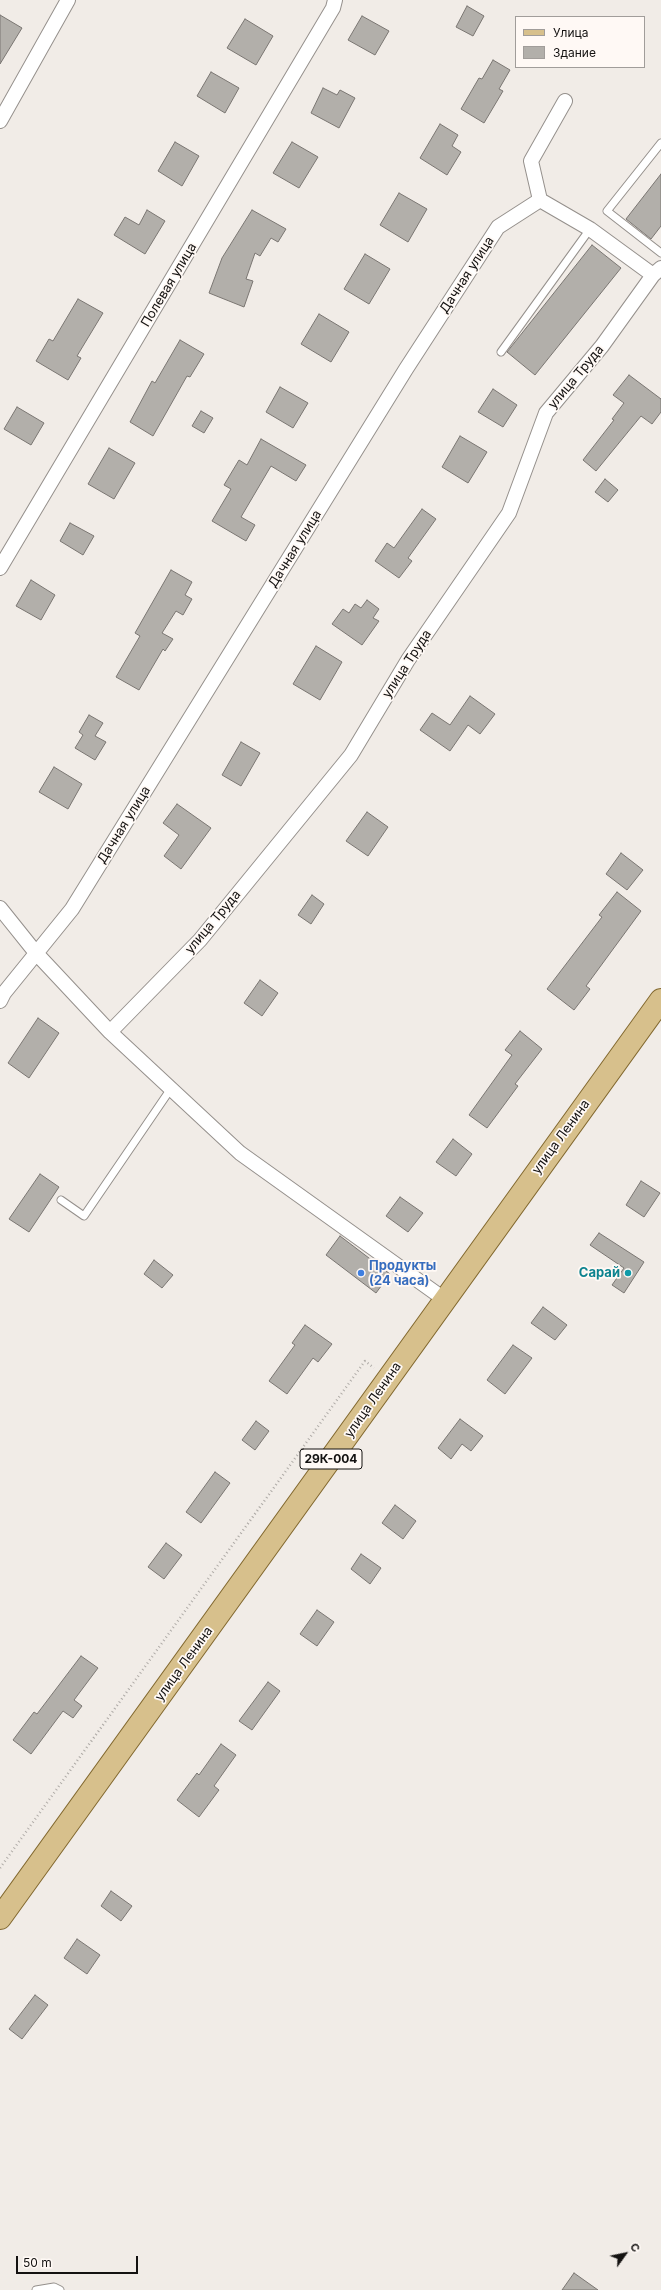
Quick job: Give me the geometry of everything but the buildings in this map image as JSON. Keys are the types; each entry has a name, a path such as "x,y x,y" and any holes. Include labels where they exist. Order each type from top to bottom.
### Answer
{"main road":[{"name":"улица Ленина","path":"0,1918 444,1299 661,1000"}],"street":[{"path":"0,121 68,0"},
{"name":"Полевая улица","path":"0,568 333,8 336,0"},
{"path":"565,101 531,161 540,200 657,271"},
{"name":"Дачная улица","path":"0,1001 36,953 72,909 406,370 498,227 540,200"},
{"name":"улица Труда","path":"110,1032 200,940 351,755 408,660 509,513 546,413 602,346 657,271"},
{"path":"0,908 36,953 110,1032 170,1090 240,1153 444,1299"}],"lane":[{"path":"661,143 607,211 661,253"},
{"path":"502,352 590,229"},
{"path":"61,1200 84,1216 170,1090"},
{"path":"36,2290 54,2288 60,2290"}],"path":[{"path":"0,1868 365,1361 388,1378"}],"place":[{"name":"Продукты (24 часа)","path":"361,1273"},
{"name":"Сарай","path":"628,1273"}]}
